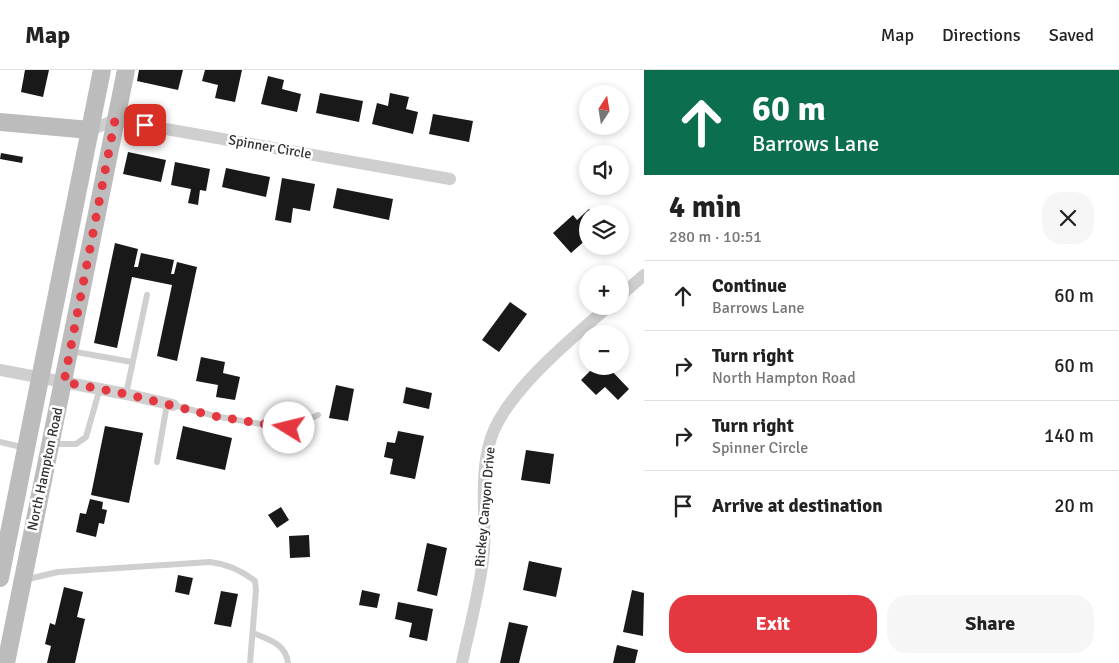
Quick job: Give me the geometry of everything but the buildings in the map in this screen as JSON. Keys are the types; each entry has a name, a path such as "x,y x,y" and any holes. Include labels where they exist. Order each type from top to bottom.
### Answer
{"main road":[{"name":"North Hampton Road","path":"0,578 102,70"},
{"name":"North Hampton Road","path":"6,663 126,70"},
{"path":"0,122 90,130"},
{"path":"48,338 70,346"}],"street":[{"path":"90,130 115,120"},
{"name":"Spinner Circle","path":"115,120 450,179"},
{"path":"629,288 644,275"},
{"name":"Rickey Canyon Drive","path":"462,663 484,554 485,476 491,438 508,404 562,347 598,315"},
{"path":"0,370 100,388 170,404"}],"lane":[{"path":"126,394 147,295"},
{"path":"70,346 132,362"},
{"path":"50,443 76,444 86,437 100,388"},
{"path":"156,462 170,404 214,416 289,428 318,414"},
{"path":"0,442 26,448"},
{"path":"22,580 58,572 160,564 210,562 222,563 242,570 255,581 250,663"},
{"path":"253,633 280,646 284,650 288,663"}],"route":[{"path":"145,125 115,120 64,382 126,394 214,416 289,428"}]}
